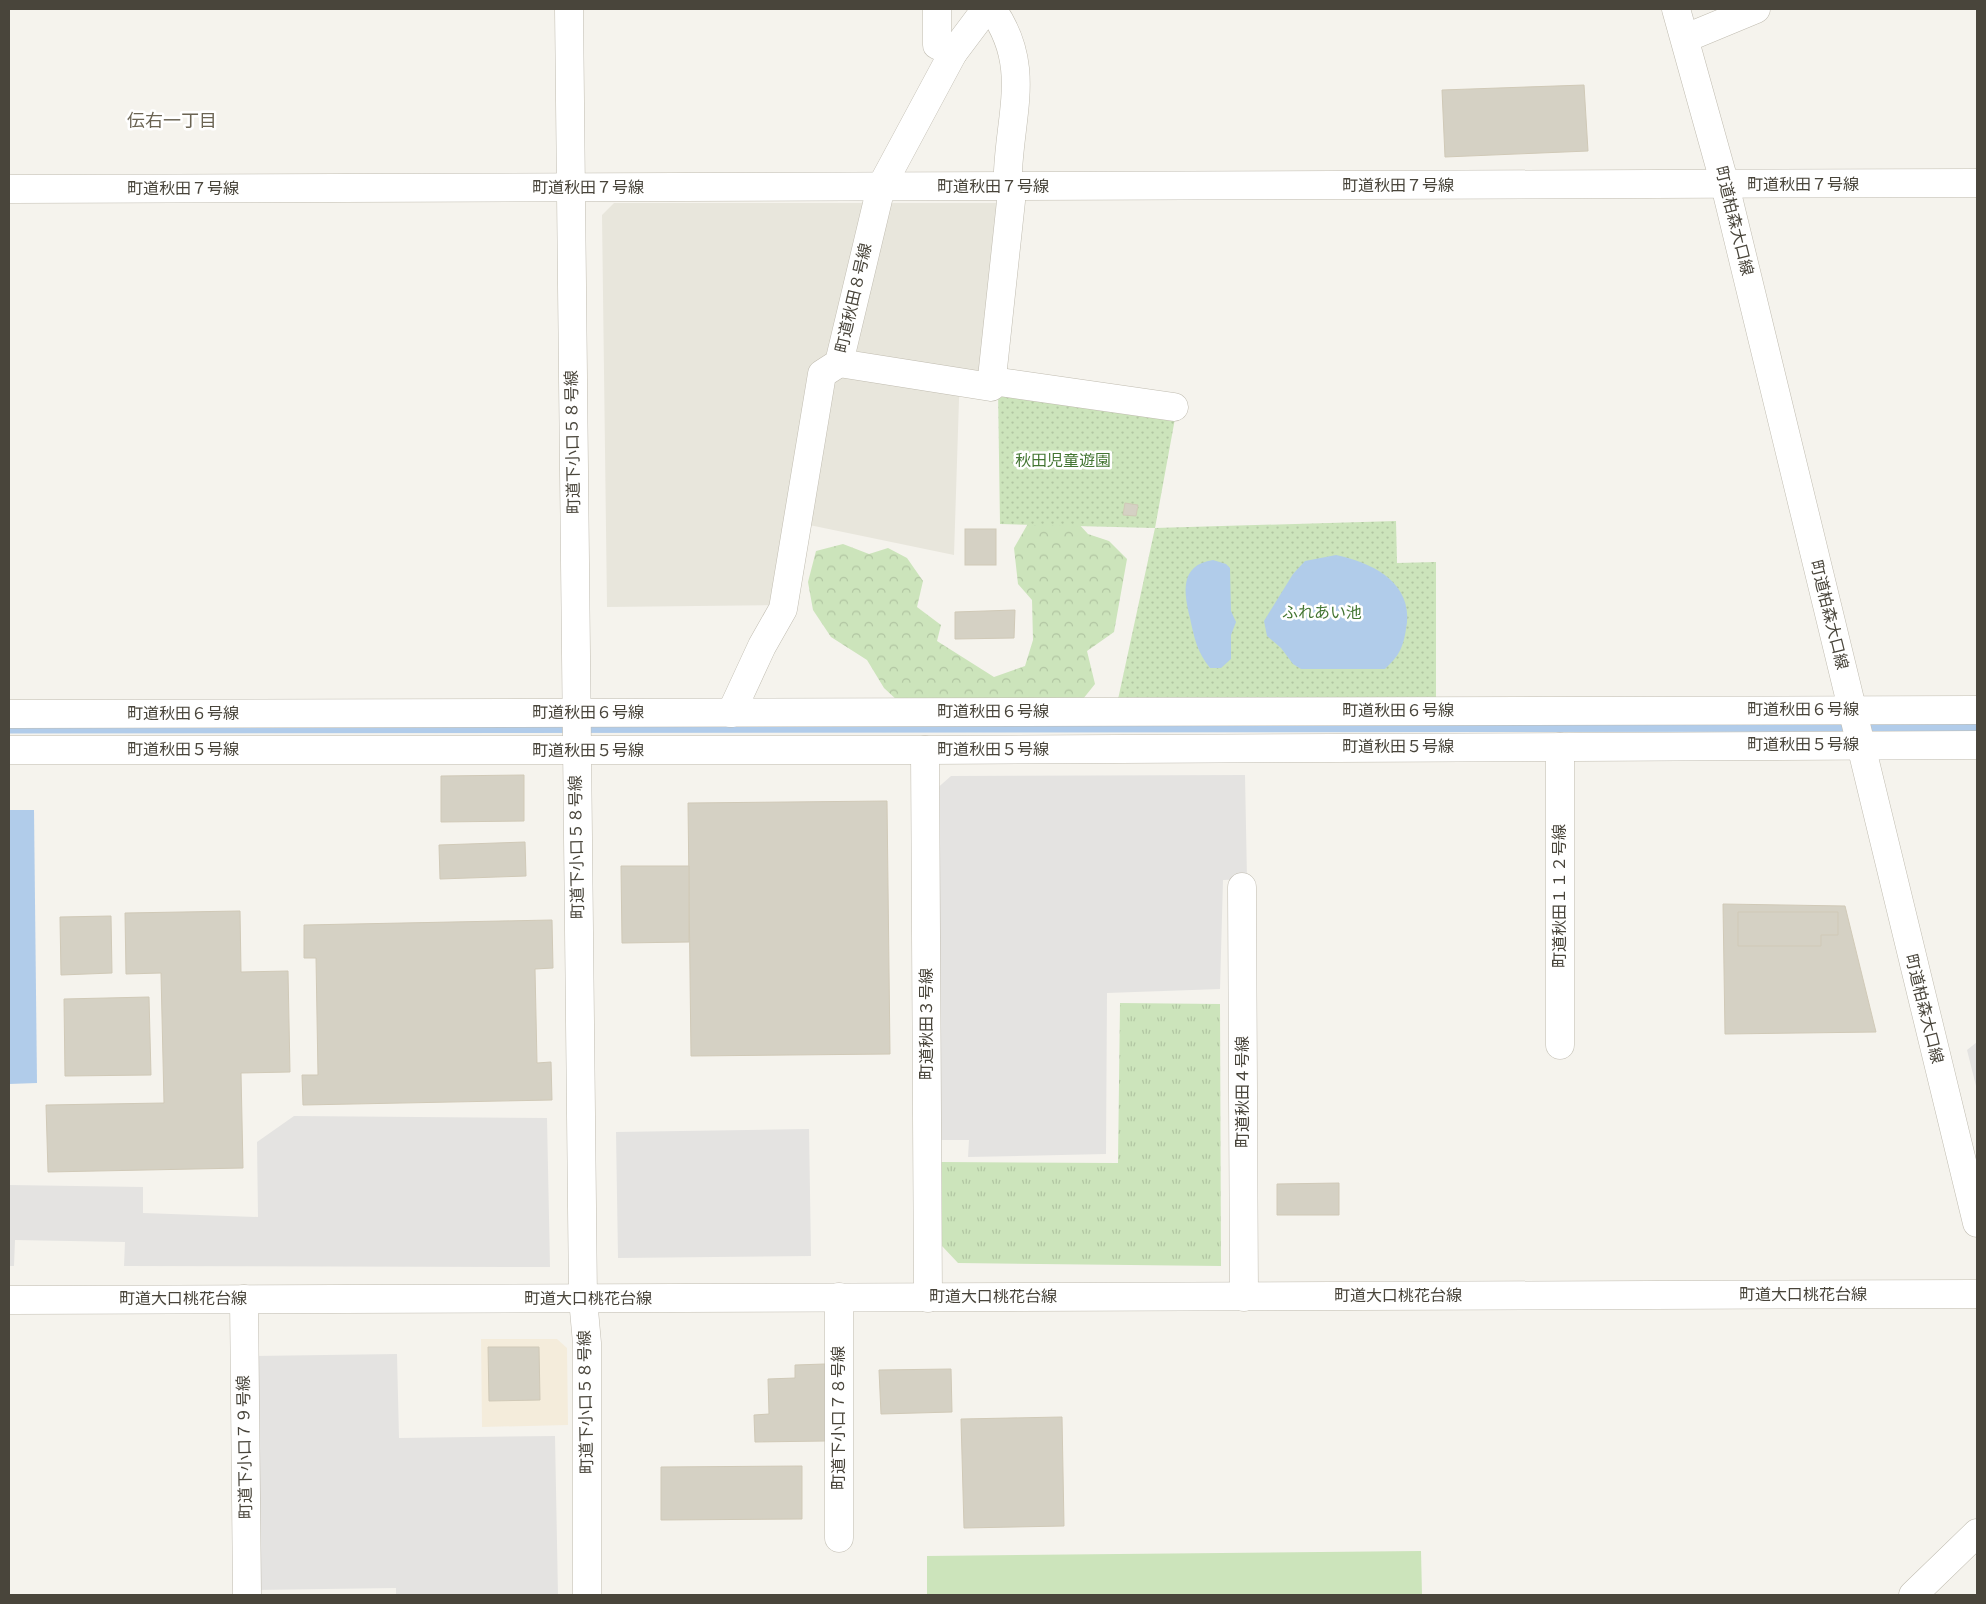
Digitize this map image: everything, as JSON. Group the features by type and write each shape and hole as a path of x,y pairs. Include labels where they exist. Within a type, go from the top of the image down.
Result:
{"street":[{"name":"町道下小口５８号線","path":"569,9 583,1299 587,1343 587,1595"},
{"path":"937,9 937,45 952,53"},
{"name":"町道秋田８号線","path":"731,713 762,646 783,609 822,374 839,363 881,187 952,53 986,9"},
{"path":"992,9 1010,40 1016,67 1016,93 1008,173 1011,201 992,384"},
{"name":"町道柏森大口線","path":"1676,9 1686,38 1725,185 1860,745 1970,1164 1977,1223"},
{"path":"1686,38 1756,9"},
{"name":"町道秋田７号線","path":"9,189 1977,183"},
{"path":"839,363 1174,407"},
{"name":"町道秋田６号線","path":"9,714 1977,710"},
{"name":"町道秋田５号線","path":"9,750 925,750 1977,744"},
{"name":"町道秋田１１２号線","path":"1560,746 1560,1045"},
{"name":"町道秋田３号線","path":"925,750 928,1298"},
{"name":"町道秋田４号線","path":"1242,887 1244,1297"},
{"name":"町道大口桃花台線","path":"9,1300 1977,1294"},
{"name":"町道下小口７８号線","path":"839,1297 839,1538"},
{"name":"町道下小口７９号線","path":"244,1299 247,1595"},
{"path":"1913,1595 1977,1533"}],"shaded area":[{"path":"614,203 999,203 982,373 960,369 954,555 790,521 777,605 607,607 602,215"},
{"path":"1245,775 1247,879 1223,880 1220,989 1107,993 1106,1154 968,1157 969,1140 941,1140 934,791 951,776"},
{"path":"1977,1042 1977,1090 1967,1050"},
{"path":"294,1116 547,1118 550,1267 124,1266 125,1242 15,1240 14,1266 9,1266 9,1185 143,1187 143,1213 258,1217 257,1142"},
{"path":"809,1129 811,1256 618,1258 616,1132"},
{"path":"481,1339 557,1339 567,1348 568,1425 482,1427"},
{"path":"397,1354 399,1438 555,1436 558,1595 396,1595 396,1588 254,1590 251,1356"}],"green space":[{"name":"秋田児童遊園","path":"998,388 1176,413 1155,528 1000,524"},
{"path":"1066,510 1088,534 1109,541 1127,559 1114,632 1087,651 1095,684 1075,709 1048,724 1012,728 962,727 912,714 884,688 867,660 831,637 813,610 808,582 816,551 843,544 869,554 888,548 907,558 923,581 917,607 941,625 937,641 994,677 1025,666 1033,640 1032,600 1018,584 1014,548 1034,513"},
{"name":"ふれあい池","path":"1396,521 1397,563 1436,562 1436,703 1117,704 1155,528"},
{"path":"1120,1003 1220,1004 1221,1266 958,1263 942,1246 940,1162 1118,1163"},
{"path":"1421,1551 1422,1595 927,1595 927,1556"}],"water":[{"path":"1336,555 1377,570 1389,578 1398,588 1404,600 1407,613 1403,641 1397,656 1385,669 1301,669 1293,664 1281,648 1267,636 1264,621 1293,574 1305,561"},
{"path":"1213,560 1226,564 1230,568 1231,611 1236,622 1231,635 1231,659 1221,668 1210,668 1202,656 1195,638 1186,599 1186,582 1189,574 1202,563"},
{"path":"9,810 34,810 37,1083 9,1084"}],"building":[{"path":"1584,85 1588,151 1445,157 1442,90"},
{"path":"1125,503 1138,505 1136,516 1123,515"},
{"path":"965,529 996,529 996,565 965,565"},
{"path":"1015,610 1014,638 955,639 955,612"},
{"path":"524,775 524,821 441,822 441,776"},
{"path":"887,801 890,1054 691,1056 688,803"},
{"path":"525,842 526,876 440,879 439,845"},
{"path":"621,866 689,866 689,942 622,943"},
{"path":"1723,904 1845,906 1876,1032 1725,1034"},
{"path":"240,911 241,972 288,971 290,1072 241,1073 243,1168 48,1172 46,1105 164,1103 161,973 126,974 125,913"},
{"path":"1738,912 1838,912 1838,935 1821,935 1821,946 1738,946"},
{"path":"111,916 112,973 61,975 60,917"},
{"path":"552,920 553,968 535,969 537,1063 551,1062 552,1100 303,1105 302,1075 318,1075 316,958 304,958 304,925"},
{"path":"149,997 151,1075 65,1076 64,999"},
{"path":"1339,1183 1339,1215 1277,1215 1277,1184"},
{"path":"488,1347 539,1347 540,1400 489,1401"},
{"path":"825,1364 826,1441 755,1442 754,1415 769,1414 768,1379 795,1378 795,1365"},
{"path":"951,1369 952,1412 881,1414 879,1370"},
{"path":"1062,1417 1064,1526 964,1528 961,1419"},
{"path":"802,1466 802,1519 661,1520 661,1467"}],"waterway":[{"path":"9,728 1977,726"}],"district":[{"name":"伝右一丁目","path":"172,121"}]}
